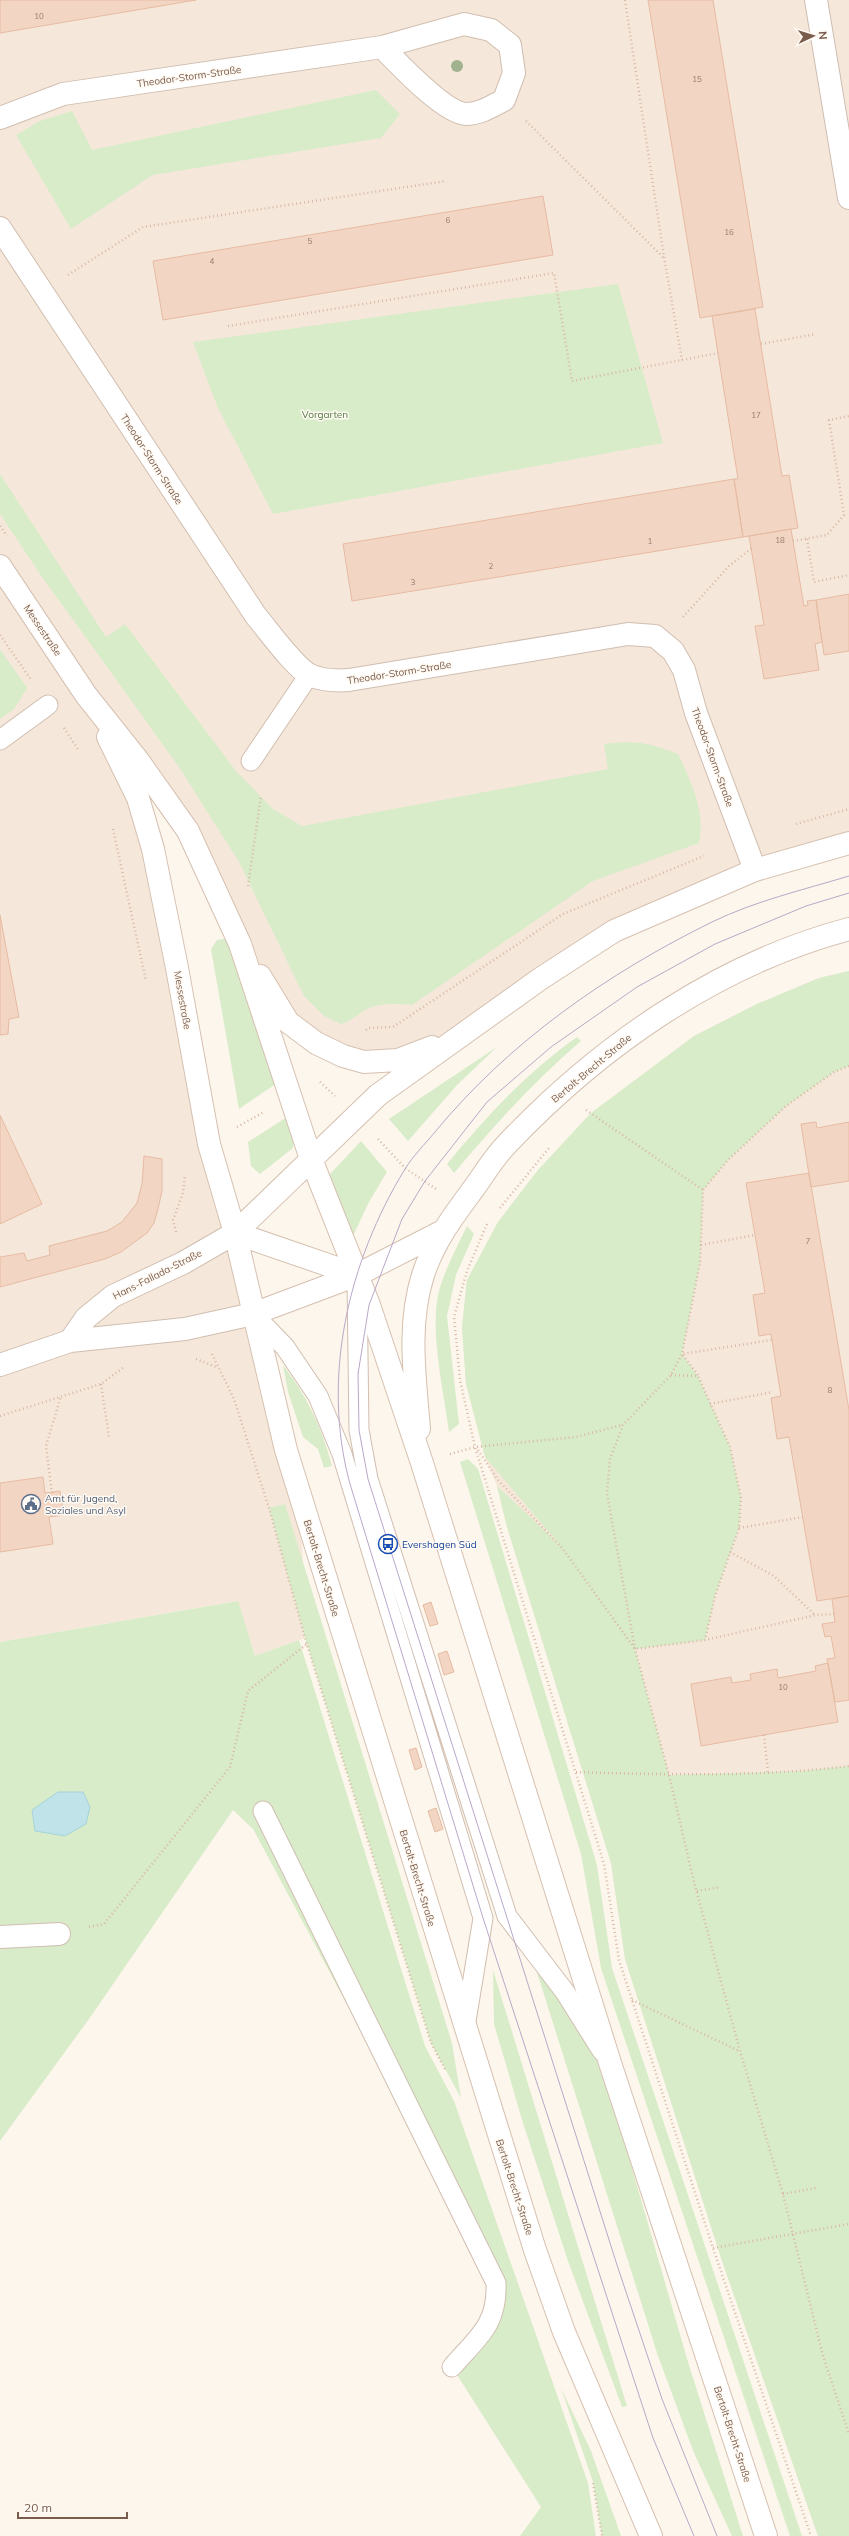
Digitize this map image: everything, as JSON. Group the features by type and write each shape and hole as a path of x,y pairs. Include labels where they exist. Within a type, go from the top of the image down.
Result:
{"main road":[{"path":"816,0 849,198"},
{"name":"Theodor-Storm-Straße","path":"0,118 63,94 382,47 464,24 491,30 510,45 514,74 504,100"},
{"path":"382,47 436,99 465,114 484,110 504,100"},
{"name":"Theodor-Storm-Straße","path":"0,228 256,616 287,654 309,675 328,681 349,680 628,634 655,636 673,651 684,670 696,713 754,870"},
{"name":"Messestraße","path":"0,566 86,695 137,759 188,831 240,944 312,1159"},
{"name":"Messestraße","path":"86,695 138,798 153,849 178,968 209,1144 235,1234 253,1314"},
{"path":"357,1275 235,1234 378,1095 540,979 614,931 754,870 849,843"},
{"name":"Bertolt-Brecht-Straße","path":"422,1462 414,1358 414,1315 423,1274 441,1232 506,1145 559,1094 625,1038 714,983 761,958 810,939 849,928"},
{"path":"240,944 288,1022 316,1043 343,1056 364,1062 398,1060 459,1037"},
{"name":"Bertolt-Brecht-Straße","path":"312,1159 357,1275 422,1462 611,2066 766,2536"},
{"name":"Bertolt-Brecht-Straße","path":"441,1232 357,1275 253,1314 286,1450 535,2250 564,2332 651,2536"},
{"name":"Hans-Fallada-Straße","path":"70,1341 86,1318 113,1296 183,1263 235,1234"},
{"path":"0,1365 70,1341 185,1329 253,1314"},
{"path":"0,1937 59,1934"}],"lane":[{"path":"251,761 309,675"},
{"path":"0,740 48,705"},
{"path":"357,1275 358,1430 368,1479 467,1794 507,1916 565,1992 611,2066"},
{"path":"253,1314 285,1347 318,1396 342,1454 483,1918 465,2029"},
{"path":"263,1811 496,2283 497,2303 491,2322 452,2367"}],"path":[{"path":"625,0 664,257 682,360"},
{"path":"504,100 664,257"},
{"path":"68,275 143,226 446,181"},
{"path":"228,326 554,273 572,381 718,353"},
{"path":"761,344 816,334"},
{"path":"793,541 827,535 844,515 829,420 849,416"},
{"path":"807,538 814,582 849,575"},
{"path":"683,617 729,566 752,548"},
{"path":"0,635 83,756"},
{"path":"247,894 260,796"},
{"path":"112,823 147,984"},
{"path":"849,1066 834,1072 786,1106 728,1160 703,1190 700,1262 682,1354 671,1374 623,1425 610,1459 607,1494 635,1649 669,1775 697,1891 740,2051 782,2194 822,2356 849,2434"},
{"path":"173,1220 184,1193 186,1161 209,1144 290,1096 320,1082 356,1115 405,1168 460,1206 488,1223 467,1271 454,1317 460,1380 476,1447 604,1864 619,1960 712,2248 811,2536"},
{"path":"580,1114 591,1104"},
{"path":"585,1108 703,1190"},
{"path":"498,1210 553,1143"},
{"path":"701,1245 755,1235"},
{"path":"682,1354 772,1340"},
{"path":"682,1354 698,1376 730,1447 741,1498 739,1528 714,1596 705,1640"},
{"path":"188,1356 216,1367"},
{"path":"0,1416 101,1384 131,1362"},
{"path":"671,1374 698,1376"},
{"path":"101,1384 109,1437"},
{"path":"710,1404 773,1392"},
{"path":"52,1493 46,1446 60,1396"},
{"path":"476,1447 576,1437 623,1425"},
{"path":"476,1447 498,1480 563,1549 635,1649"},
{"path":"739,1528 803,1517"},
{"path":"730,1552 774,1576 816,1615"},
{"path":"635,1649 705,1640 816,1615 835,1614"},
{"path":"59,1934 104,1924 230,1767 248,1691 308,1643"},
{"path":"764,1735 768,1772"},
{"path":"576,1772 669,1775 803,1771 849,1766"},
{"path":"697,1891 720,1887"},
{"path":"632,2000 740,2051"},
{"path":"782,2194 816,2188"},
{"path":"712,2248 849,2224"}],"shaded area":[{"path":"0,0 849,0 849,843 614,931 459,1037 364,1062 288,1022 137,759 129,778 301,1499 305,1638 255,1656 237,1601 0,1642"},
{"path":"849,971 849,2536 818,2536 721,2258 625,1959 611,1863 507,1527 497,1486 485,1457 466,1384 462,1327 467,1280 498,1222 538,1170 591,1113 694,1036 757,1004 819,978"}],"green space":[{"path":"376,90 400,114 381,138 153,175 71,229 16,135 40,121 72,111 92,150"},
{"name":"Vorgarten","path":"618,284 663,443 273,514 218,408 193,342"},
{"path":"0,474 106,637 125,624 236,771 273,809 302,826 608,769 604,744 633,742 658,747 678,754 688,775 699,809 701,831 699,843 593,881 412,1005 388,1004 370,1007 351,1020 341,1024 324,1016 304,996 239,862 179,767 40,574 0,514"},
{"path":"0,649 27,688 14,709 0,719"},
{"path":"224,939 233,945 277,1083 239,1109 211,949 217,940"},
{"path":"849,971 849,1066 834,1072 786,1106 728,1160 703,1190 700,1263 682,1354 698,1376 730,1447 741,1498 739,1528 715,1596 705,1640 635,1649 669,1775 803,1771 849,1766 849,2536 818,2536 721,2258 625,1959 611,1863 507,1527 497,1486 560,1545 485,1457 466,1384 462,1327 467,1280 498,1222 538,1170 591,1113 694,1036 757,1004 819,978"},
{"path":"577,1037 581,1041 515,1104 454,1173 447,1164 477,1129 508,1096 541,1065"},
{"path":"497,1047 457,1085 408,1141 389,1119"},
{"path":"287,1117 294,1139 293,1148 260,1174 251,1166 248,1142"},
{"path":"361,1141 387,1172 369,1202 351,1240 330,1174"},
{"path":"467,1226 474,1234 456,1275 447,1316 459,1424 449,1432 436,1342 436,1307 444,1275"},
{"path":"283,1365 292,1377 313,1413 324,1439 332,1466 324,1468 318,1449 303,1437 288,1392"},
{"path":"468,1459 478,1469 597,1865 612,1968 802,2536 790,2536 601,1968 581,1854 460,1462"},
{"path":"285,1504 452,2043 461,2098 431,2043 305,1638 269,1508"},
{"path":"238,1601 255,1656 299,1640 425,2046 454,2101 588,2483 596,2536 520,2536 541,2507 452,2367 491,2322 496,2283 253,1829 233,1810 89,2019 0,2141 0,1642"},
{"path":"535,1966 557,1988 592,2046 627,2151 688,2362 743,2536 732,2536 694,2453 658,2356"},
{"path":"493,1970 627,2406 622,2407 568,2261 523,2123 494,2024"},
{"path":"561,2388 591,2451 621,2536 602,2536 593,2482"}],"water":[{"path":"58,1792 83,1792 90,1807 86,1824 65,1836 35,1831 32,1810"}],"building":[{"path":"0,0 196,0 0,33"},
{"path":"648,0 713,0 763,307 700,318"},
{"path":"543,196 553,255 163,320 153,261"},
{"path":"755,309 782,476 789,475 798,528 743,537 734,479 738,479 712,316"},
{"path":"734,479 743,537 352,601 343,544"},
{"path":"791,529 804,606 808,605 807,601 816,600 822,642 815,644 819,670 764,679 755,626 764,625 749,536"},
{"path":"849,594 849,651 824,655 816,600"},
{"path":"0,915 19,1017 9,1019 8,1034 0,1035"},
{"path":"0,1115 42,1204 0,1224"},
{"path":"816,1122 817,1128 849,1122 849,1181 811,1187 801,1124"},
{"path":"144,1156 162,1159 162,1191 154,1223 147,1233 121,1252 105,1259 0,1287 0,1257 24,1253 27,1261 50,1255 49,1246 107,1231 122,1222 137,1203 142,1184"},
{"path":"809,1173 849,1410 849,1596 817,1601 789,1437 777,1439 771,1398 781,1396 771,1334 759,1336 753,1295 765,1293 746,1183"},
{"name":"Amt für Jugend, Soziales und Asyl","path":"43,1477 45,1493 60,1491 64,1515 49,1517 53,1544 0,1552 0,1483"},
{"path":"849,1596 849,1700 835,1702 827,1659 835,1658 831,1636 825,1637 822,1624 835,1622 832,1599"},
{"path":"431,1602 438,1624 430,1626 423,1605"},
{"path":"447,1651 454,1672 444,1675 438,1654"},
{"path":"828,1663 838,1722 701,1746 691,1684 731,1677 732,1683 751,1680 750,1674 777,1669 778,1678 816,1671 815,1666"},
{"path":"416,1748 422,1767 415,1770 409,1750"},
{"path":"436,1808 443,1829 435,1832 428,1811"}],"tram line":[{"path":"694,2536 653,2438 483,1918 350,1484 342,1444 338,1403 340,1362 345,1322 355,1282 368,1243 385,1205 405,1169 415,1155 464,1099 495,1068 562,1012 598,987 673,942 712,922 745,908 779,896 849,876"},
{"path":"717,2536 662,2399 617,2265 368,1479 359,1430 358,1374 369,1305 402,1219 425,1181 487,1102 551,1047 637,987 715,944 806,906 849,893"}],"place":[{"name":"Amt für Jugend, Soziales und Asyl","path":"31,1504"},
{"name":"Evershagen Süd","path":"388,1544"}]}
